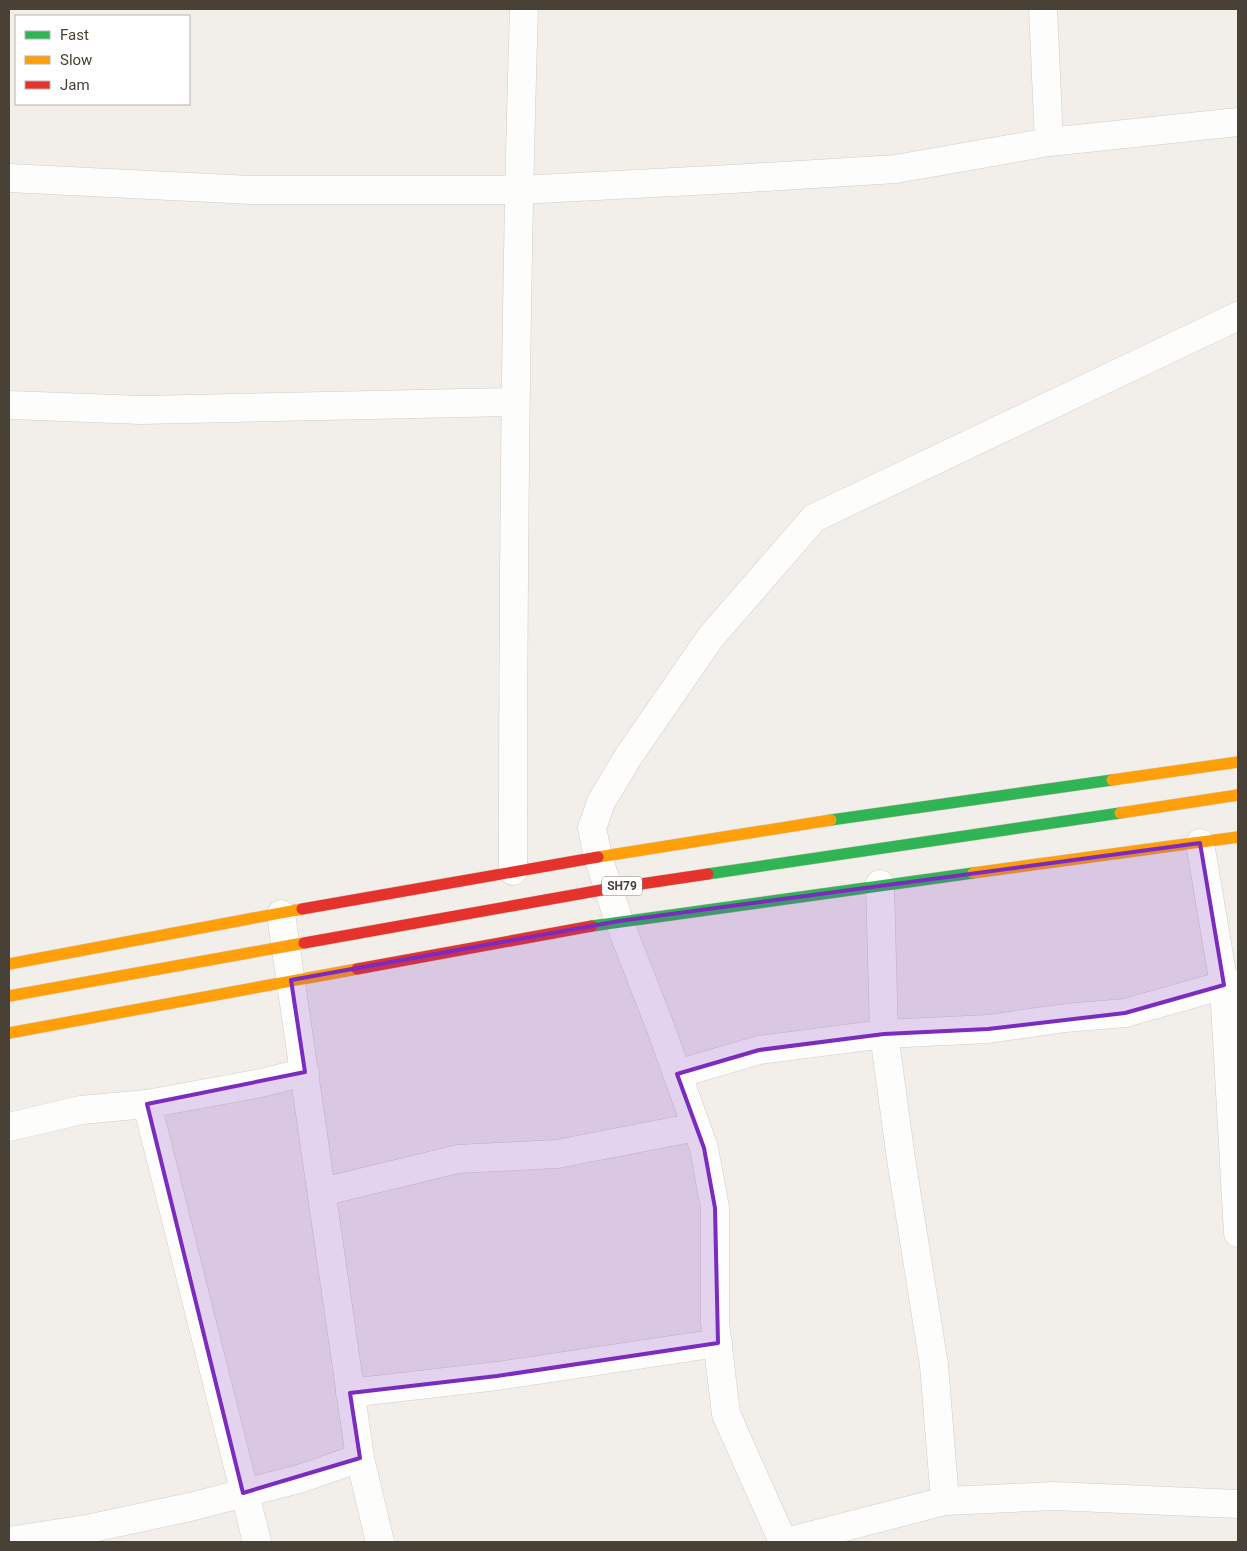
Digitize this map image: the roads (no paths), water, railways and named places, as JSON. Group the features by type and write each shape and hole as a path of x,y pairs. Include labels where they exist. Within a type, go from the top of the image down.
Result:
{"main road":[{"path":"9,964 598,857 808,824 1238,762"},
{"name":"SH79","path":"9,996 607,889 1238,795"},
{"path":"9,1033 619,921 880,884 1238,837"}],"street":[{"path":"513,871 513,544 518,190 524,9"},
{"path":"1043,9 1049,142"},
{"path":"9,178 252,190 518,190 732,180 896,169 1049,142 1238,122"},
{"path":"1238,316 814,518 710,638 628,757 601,802 592,828 598,857 619,921 704,1148 715,1208 715,1322 726,1414 785,1542 945,1501 1054,1496 1238,1504"},
{"path":"9,405 142,410 516,402"},
{"path":"1200,843 1231,985 1238,1233"},
{"path":"880,884 884,1034 901,1159 934,1365 945,1501"},
{"path":"281,914 360,1458 380,1542"},
{"path":"677,1074 759,1050 884,1034 988,1028 1125,1012 1231,985"},
{"path":"9,1127 81,1110 146,1104 261,1083 305,1072"},
{"path":"146,1104 243,1493 257,1542"},
{"path":"322,1192 458,1159 557,1154 696,1127"},
{"path":"350,1393 497,1376 718,1343"},
{"path":"9,1541 92,1528 243,1493 299,1479 360,1458"}]}
